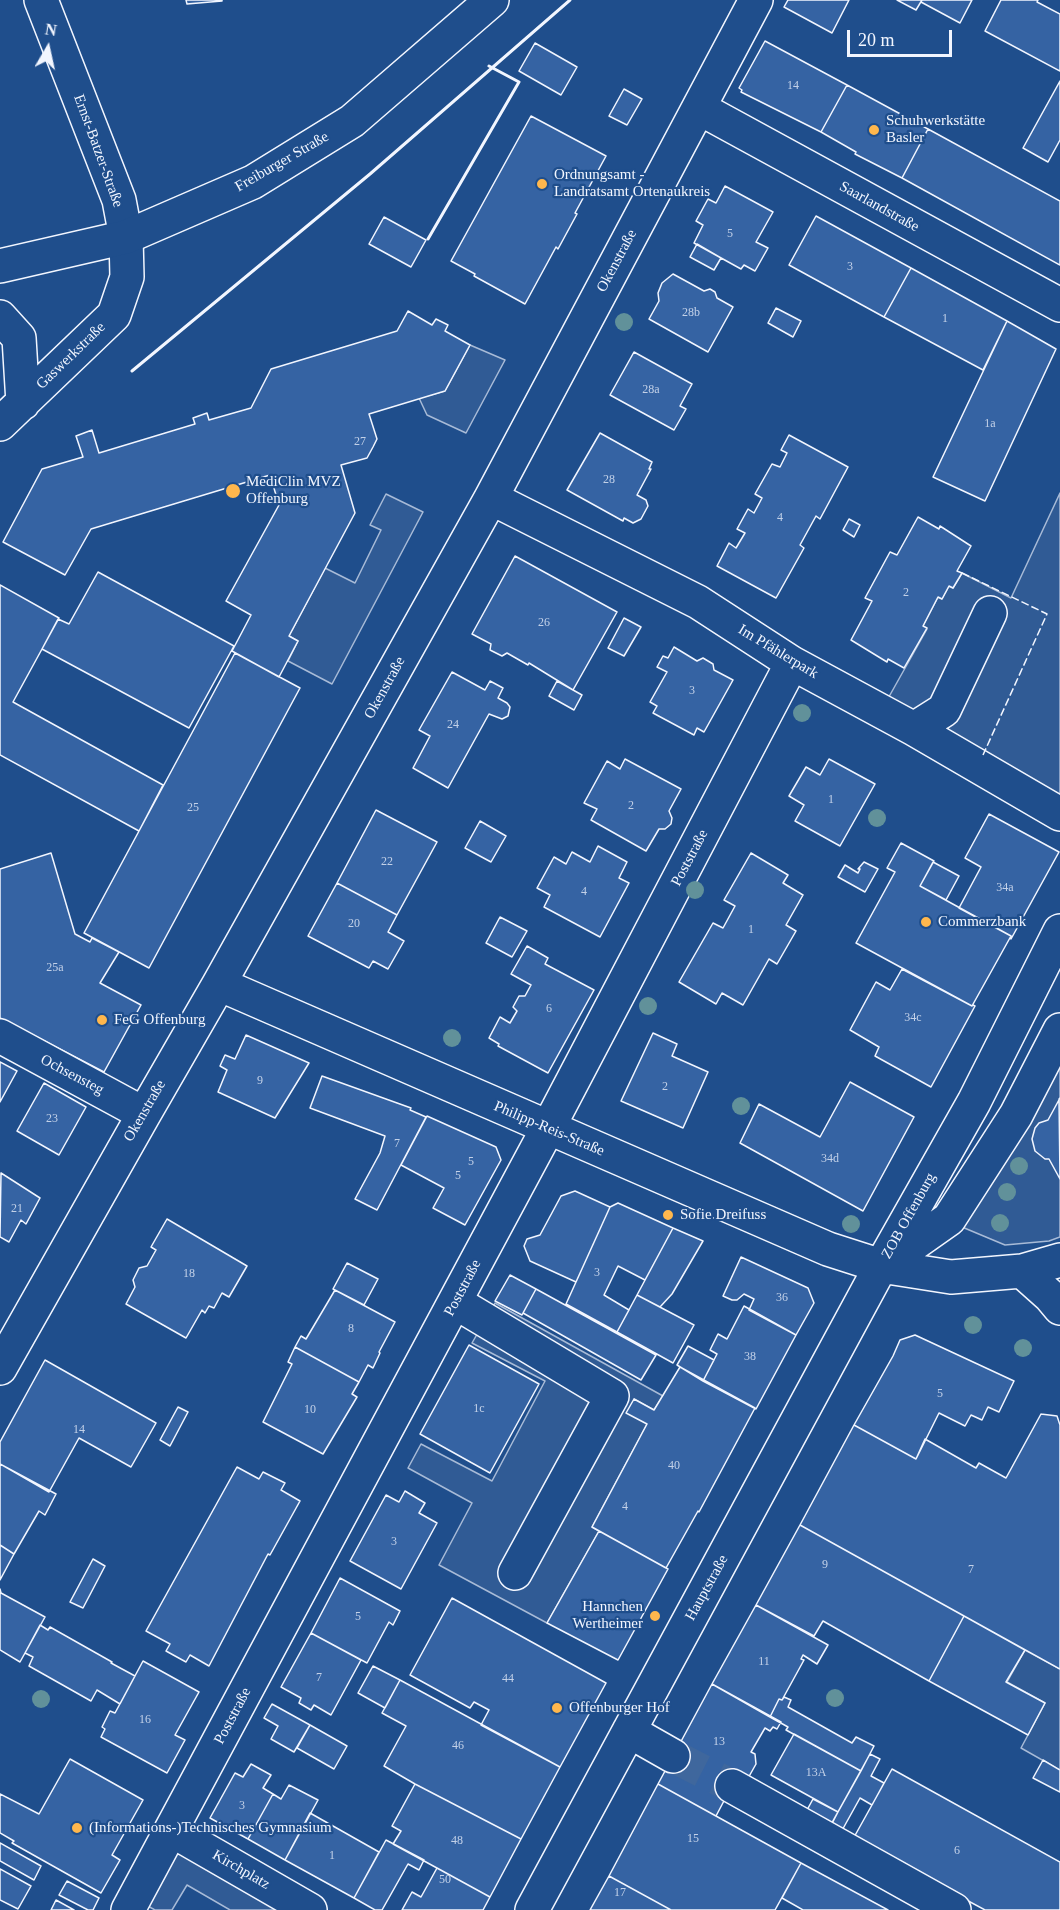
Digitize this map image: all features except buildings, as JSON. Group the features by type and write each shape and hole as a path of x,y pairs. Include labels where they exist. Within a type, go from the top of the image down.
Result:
{"street":[{"name":"Ernst-Batzer-Straße","path":"41,0 119,200 126,237"},
{"name":"Freiburger Straße","path":"0,266 126,237 253,182 352,121 492,0"},
{"name":"Okenstraße","path":"0,1368 219,984 491,498 756,0"},
{"name":"Saarlandstraße","path":"699,108 1060,305"},
{"name":"Gaswerkstraße","path":"11,413 114,315 127,277 126,237"},
{"name":"Gaswerkstraße","path":"0,317 19,338 11,413"},
{"name":"Im Pfählerpark","path":"491,498 698,602 792,663 914,729 1060,814"},
{"path":"914,729 944,710 990,613"},
{"name":"Poststraße","path":"128,1910 549,1128 792,663"},
{"name":"ZOB Offenburg","path":"881,1266 974,1102 1060,931"},
{"name":"Philipp-Reis-Straße","path":"219,984 828,1249 881,1266 951,1278 1022,1271"},
{"name":"ZOB Offenburg","path":"881,1266 949,1219 1016,1115 1060,1030"},
{"name":"Ochsensteg","path":"0,1036 144,1113"},
{"path":"1022,1271 1060,1260"},
{"name":"Hauptstraße","path":"532,1910 881,1266"},
{"path":"1022,1271 1060,1308"},
{"path":"455,1302 612,1396 515,1573"},
{"path":"629,1731 673,1756"},
{"path":"732,1786 954,1910"},
{"name":"Kirchplatz","path":"171,1830 310,1910"}],"shaded area":[{"path":"470,345 505,360 466,433 427,415 419,398 445,391"},
{"path":"1060,493 1060,809 886,702 927,629 923,626 938,597 942,599 949,586 953,588 962,573 1011,598"},
{"path":"386,494 423,512 332,684 288,661 298,641 289,636 325,568 355,583 381,530 370,525"},
{"path":"1060,1049 1060,1237 1049,1241 1005,1245 962,1227"},
{"path":"495,1303 663,1396 654,1410 634,1399 647,1424 592,1527 599,1531 547,1623 439,1565 472,1503 408,1468 421,1444 492,1481 545,1381 472,1343"},
{"path":"1025,1650 1060,1669 1060,1770 1021,1748 1045,1703 1007,1682"},
{"path":"176,1850 280,1910 230,1910 187,1885 172,1910 155,1910 144,1904"}],"tunnel":[{"path":"673,1756 732,1786"}],"fence":[{"path":"962,573 1047,614 983,755"}],"wall":[{"path":"132,371 370,174 570,0"},
{"path":"428,239 519,82 489,66"}],"place":[{"name":"Schuhwerkstätte Basler","path":"874,130"},
{"name":"Ordnungsamt - Landratsamt Ortenaukreis","path":"542,184"},
{"name":"MediClin MVZ Offenburg","path":"233,491"},
{"name":"Commerzbank","path":"926,922"},
{"name":"FeG Offenburg","path":"102,1020"},
{"name":"Sofie Dreifuss","path":"668,1215"},
{"name":"Hannchen Wertheimer","path":"655,1616"},
{"name":"Offenburger Hof","path":"557,1708"},
{"name":"(Informations-)Technisches Gymnasium","path":"77,1828"}]}
